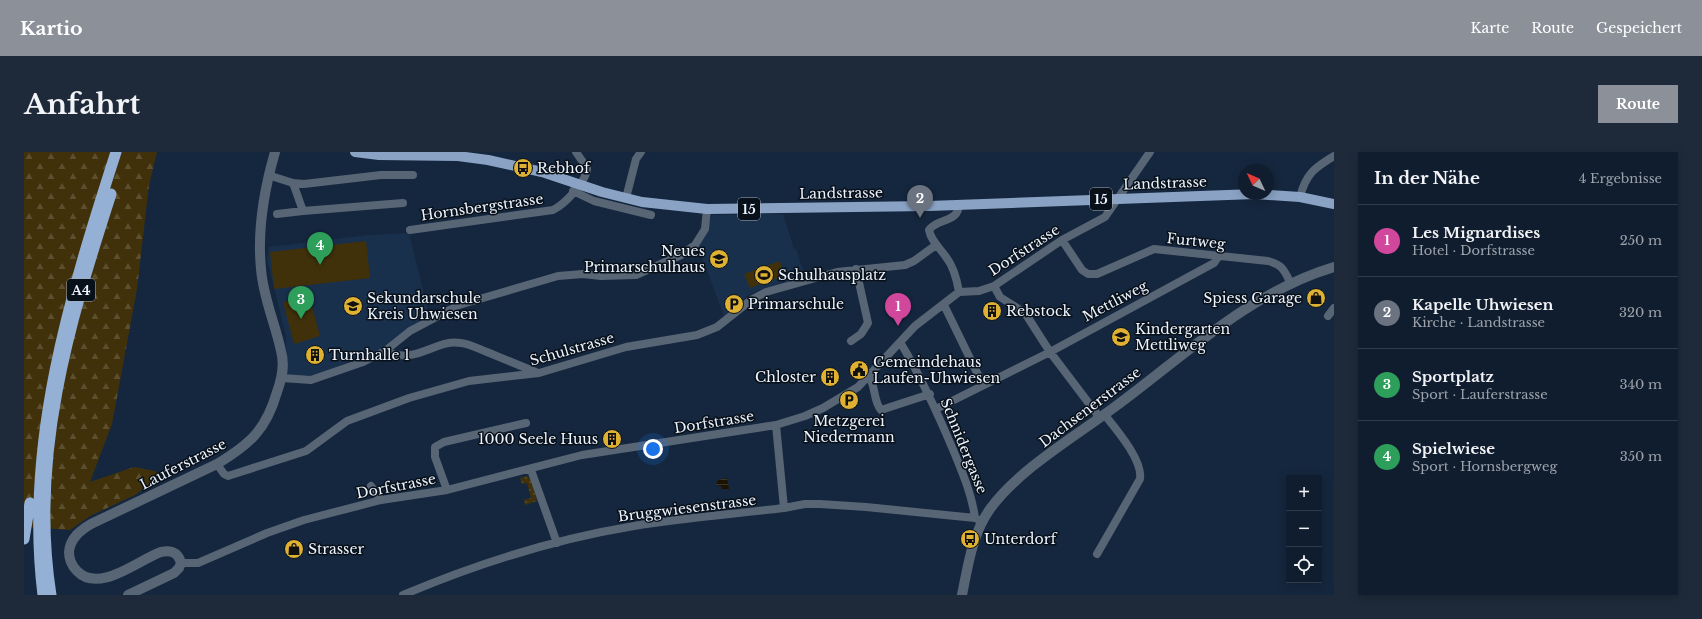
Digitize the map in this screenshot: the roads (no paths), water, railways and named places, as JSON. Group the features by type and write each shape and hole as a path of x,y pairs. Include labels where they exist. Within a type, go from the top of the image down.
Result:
{"highway":[{"name":"A4","path":"43,595 36,521 38,457 46,399 60,335 116,152"},
{"name":"A4","path":"52,595 46,553 44,514 46,470 52,411 76,306 124,152"},
{"path":"24,539 38,457"}],"main road":[{"name":"Landstrasse","path":"355,152 379,155 426,154 458,156 498,161 542,172 576,188 675,207 707,209 960,204 1255,194 1300,197 1334,204"}],"street":[{"name":"Lauferstrasse","path":"180,563 176,554 166,551 111,576 92,579 82,575 75,569 70,560 70,548 77,534 87,526 218,464 244,447 259,432 270,414 282,378 282,352 265,298 260,257 262,209 268,175 275,152"},
{"name":"Hornsbergstrasse","path":"410,230 544,213 562,206 576,188 586,179 587,168 576,152"},
{"path":"626,198 634,166 642,152"},
{"name":"Dorfstrasse","path":"180,563 198,563 267,532 304,520 381,500 447,490 582,456 776,426 806,416 834,403 858,387 919,322 944,305 959,292 979,291 994,286 1062,240 1105,218 1150,152"},
{"path":"1300,197 1305,179 1310,172 1334,156"},
{"path":"268,175 293,183 319,183 381,175 413,175"},
{"path":"293,183 304,211"},
{"path":"576,188 601,203 651,215"},
{"path":"277,214 403,203"},
{"path":"959,292 957,278 947,258 936,245 929,230 932,226 954,216 959,211 960,204"},
{"path":"282,378 303,381 314,380 363,362 385,350 410,331 459,305 558,276 583,274 601,276 636,275 681,255 695,245 705,229 707,209"},
{"name":"Furtweg","path":"1062,240 1082,270 1088,274 1097,274 1154,249 1276,263 1283,268 1291,284"},
{"name":"Schulstrasse","path":"218,464 224,474 228,476 306,451 347,421 409,398 470,381 539,373 626,347 697,335 717,327 751,300 766,292 837,272 905,265 914,261 936,245"},
{"name":"Mettliweg","path":"936,409 1050,352 1214,263 1218,257"},
{"name":"Dachsenerstrasse","path":"962,595 978,520 1007,490 1036,465 1209,334 1245,309 1291,284 1333,268"},
{"path":"851,341 861,334 868,323 856,269"},
{"path":"994,286 1000,297 1025,313 1050,352 1102,416 1125,440 1140,466 1140,479 1096,554"},
{"path":"944,305 983,385"},
{"path":"1328,316 1334,308"},
{"path":"385,350 394,355 405,356 420,353 446,344 461,342 539,373"},
{"name":"Schnidergasse","path":"900,342 930,394 973,500 978,520"},
{"path":"869,377 872,381 877,406 881,410 930,394"},
{"path":"447,490 434,457 435,447 444,442 526,423"},
{"path":"776,426 784,508"},
{"path":"531,470 557,542"},
{"path":"371,486 381,500"},
{"name":"Bruggwiesenstrasse","path":"403,595 492,562 557,542 634,526 784,508 805,504 866,507 978,520"},
{"path":"128,595 174,573 179,568 180,563"}],"place":[{"name":"Rebhof","path":"523,168"},
{"name":"Kapelle Uhwiesen","path":"920,218"},
{"name":"Neues Primarschulhaus","path":"719,259"},
{"name":"Spielwiese","path":"320,265"},
{"name":"Schulhausplatz","path":"764,275"},
{"name":"Spiess Garage","path":"1316,298"},
{"name":"Primarschule","path":"734,304"},
{"name":"Sekundarschule Kreis Uhwiesen","path":"353,306"},
{"name":"Rebstock","path":"992,311"},
{"name":"Sportplatz","path":"301,319"},
{"name":"Les Mignardises","path":"898,326"},
{"name":"Kindergarten Mettliweg","path":"1121,337"},
{"name":"Turnhalle 1","path":"315,355"},
{"name":"Gemeindehaus Laufen-Uhwiesen","path":"859,370"},
{"name":"Chloster","path":"830,377"},
{"name":"Metzgerei Niedermann","path":"849,400"},
{"name":"1000 Seele Huus","path":"612,439"},
{"name":"Unterdorf","path":"970,539"},
{"name":"Strasser","path":"294,549"}]}
